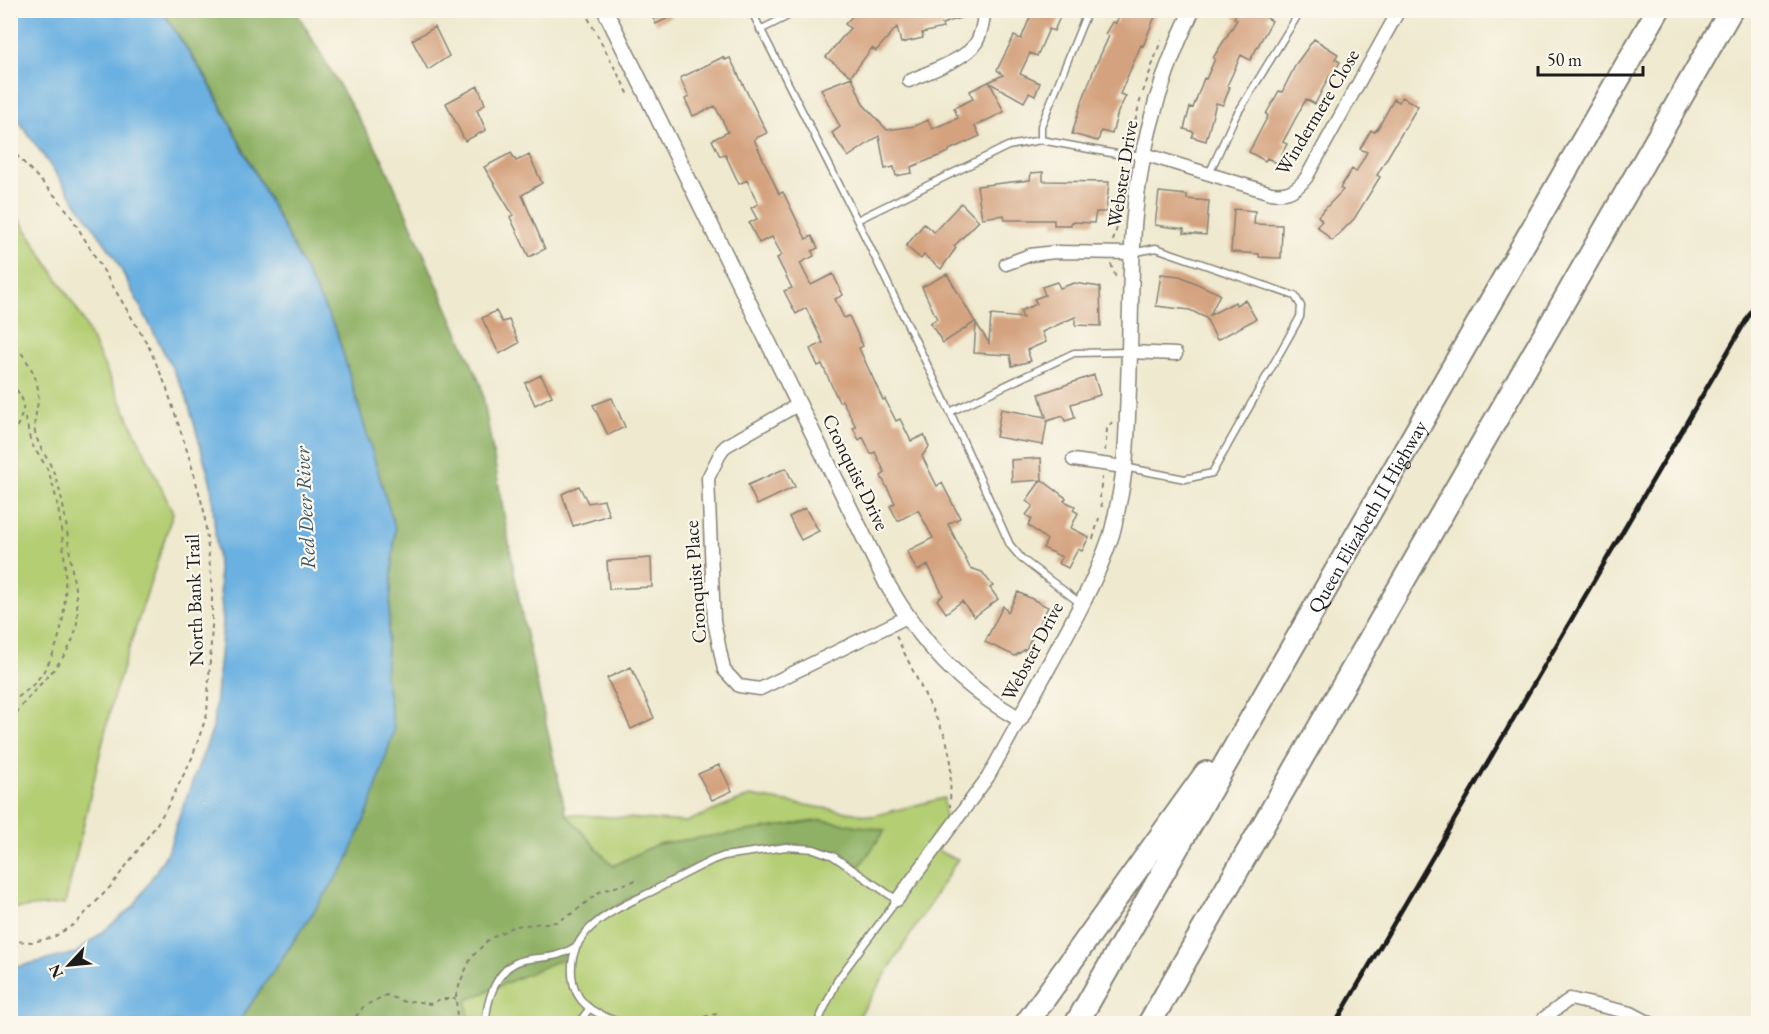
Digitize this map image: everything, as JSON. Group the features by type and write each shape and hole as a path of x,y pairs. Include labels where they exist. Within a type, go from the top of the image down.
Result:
{"highway":[{"name":"Queen Elizabeth II Highway","path":"1076,1023 1658,10"},
{"path":"1149,1023 1731,10"},
{"path":"1026,1023 1280,670"}],"street":[{"name":"Cronquist Drive","path":"605,10 887,584 925,641 960,678 995,705 1020,719"},
{"path":"909,81 951,61 974,46 980,36 985,10"},
{"name":"Webster Drive","path":"1020,719 1098,570 1112,534 1124,466 1132,253 1138,182 1155,107 1167,70 1192,10"},
{"name":"Windermere Close","path":"1143,154 1271,193 1284,194 1294,190 1306,178 1399,10"},
{"path":"1006,264 1030,255 1055,252 1132,253"},
{"path":"1130,352 1176,354"},
{"name":"Cronquist Place","path":"799,404 726,446 708,474 714,621 724,670 740,686 760,689 907,617"},
{"path":"1073,460 1124,466"},
{"path":"897,900 988,777 1020,719"},
{"path":"1541,1023 1544,1018 1570,999 1631,1013 1652,1023"}],"lane":[{"path":"751,10 857,220 950,412 1010,545 1022,559 1081,604"},
{"path":"760,30 801,10"},
{"path":"1041,140 1041,126 1088,10"},
{"path":"1209,174 1234,119 1301,10"},
{"path":"857,220 1008,146 1041,140 1126,156 1143,154"},
{"path":"1124,466 1185,479 1212,473 1300,316 1301,306 1295,296 1156,248 1132,253"},
{"path":"950,412 1074,353 1130,352"},
{"path":"624,1023 590,1009 579,998 573,985 574,957 578,945 591,926 608,914 713,860 724,856 786,847 814,849 833,856 897,900 838,979 817,1023"},
{"path":"486,1023 492,991 510,967 526,959 558,955 578,945"},
{"path":"578,1023 590,1009"}],"path":[{"name":"North Bank Trail","path":"10,148 69,213 158,366 190,460 204,511 212,585 212,625 207,714 192,758 155,827 111,886 76,923 54,937 33,942 10,941"},
{"path":"10,339 25,359 36,383 38,401 34,427 54,471 59,488 67,528 78,619 68,650 56,668 20,707 10,725"},
{"path":"10,382 22,395 25,405 15,430 10,433"},
{"path":"10,702 36,682 53,655 64,612 66,591 57,504 48,471 32,445 25,417 22,414"},
{"path":"457,1023 456,999 461,980 468,963 479,948 514,926 556,922 573,913 599,892 640,879"},
{"path":"350,1023 364,1006 386,995 405,1002 430,1004 441,999 456,999"},
{"path":"669,1023 717,1014"}],"green space":[{"path":"162,11 296,11 383,160 481,385 522,616 566,814 613,866 657,844 822,820 885,830 860,866 827,852 745,849 714,857 624,901 584,930 560,960 467,1000 469,1023 238,1023 346,864 372,801 394,730 385,677 395,529 336,330 208,80"},
{"path":"11,206 80,314 173,513 113,698 65,904 11,909"},
{"path":"750,796 872,816 944,798 945,821 929,844 944,854 958,859 855,1023 238,1024 346,864 372,801 686,822"}],"water":[{"name":"Red Deer River","path":"11,10 162,11 207,80 336,330 395,529 385,677 394,730 372,801 346,864 238,1023 11,1023 11,968 76,953 134,906 169,850 177,822 213,728 223,623 211,484 186,395 114,256 11,110"}],"building":[{"path":"649,10 684,10 656,24"},
{"path":"977,10 976,13 942,24 943,28 922,33 923,38 901,43 897,27 876,51 872,48 851,76 826,57 850,28 845,24 857,11"},
{"path":"1033,10 1063,10 1054,31 1049,29 1037,56 1030,53 1020,74 1040,83 1035,96 1029,93 1024,102 990,83 1004,112 975,126 980,136 949,152 911,167 912,173 896,176 894,167 885,169 879,136 848,157 832,133 840,127 821,89 852,77 863,104 887,130 915,126 928,120 932,129 958,118 954,108 973,99 970,91 1003,75 997,70 1014,36 1021,39"},
{"path":"1121,10 1149,10 1156,14 1120,94 1126,96 1118,112 1112,134 1101,131 1098,141 1072,134 1094,69 1109,36 1105,34 1112,22 1116,23"},
{"path":"1238,10 1271,10 1267,18 1272,21 1250,60 1241,55 1227,86 1230,87 1223,105 1216,103 1206,141 1192,137 1194,132 1184,129 1190,107 1193,108 1204,78 1206,79 1215,59 1213,58 1237,20 1234,18"},
{"path":"435,27 449,56 428,70 412,40"},
{"path":"1314,39 1338,54 1335,59 1340,62 1332,76 1330,75 1315,104 1306,99 1283,142 1287,144 1277,163 1267,158 1265,161 1249,152 1279,91 1282,92 1296,64"},
{"path":"723,57 725,60 730,58 767,133 754,139 779,194 783,192 806,239 812,236 818,248 812,251 814,256 800,263 811,285 833,274 843,295 835,299 844,318 849,316 863,346 859,348 883,400 885,399 896,421 900,419 911,441 924,435 929,447 922,456 937,486 942,483 960,518 948,524 970,568 982,572 993,586 990,588 998,599 974,617 962,601 946,613 937,600 943,595 928,565 917,571 907,551 933,538 918,510 898,521 890,506 895,503 881,476 885,473 875,452 871,454 863,437 859,440 853,428 856,427 842,400 839,402 822,364 818,366 810,349 823,343 806,308 796,314 784,291 792,288 777,258 782,255 772,237 759,243 749,223 757,219 751,208 758,204 747,180 739,184 725,154 720,156 712,140 728,132 715,106 693,116 685,99 689,97 680,78"},
{"path":"478,86 485,104 477,110 486,130 465,141 446,103"},
{"path":"1402,97 1418,106 1377,175 1380,177 1354,219 1332,241 1317,226 1322,221 1318,216 1343,190 1340,188 1352,169 1356,172 1367,152 1360,149 1371,130 1374,132 1378,128 1394,99 1399,102"},
{"path":"511,153 516,161 529,155 542,183 522,195 545,249 529,257 510,217 513,215 484,167"},
{"path":"1043,172 1043,181 1109,182 1106,212 1096,212 1094,223 1071,222 1071,225 1054,225 1054,220 1005,220 1004,215 982,218 977,186 1030,180 1031,173"},
{"path":"1159,192 1187,195 1187,199 1209,201 1206,235 1184,233 1184,229 1155,225"},
{"path":"961,203 979,221 954,246 956,248 941,269 924,255 921,259 906,246 924,224 934,232"},
{"path":"1234,209 1255,211 1254,224 1282,225 1281,258 1231,252"},
{"path":"947,274 975,322 943,343 930,323 937,319 922,287"},
{"path":"1161,274 1180,276 1220,294 1210,315 1235,302 1236,305 1245,300 1256,319 1217,340 1206,318 1190,310 1156,306"},
{"path":"1057,282 1060,288 1074,283 1100,287 1101,326 1075,325 1075,317 1042,332 1046,342 1027,350 1031,361 1012,366 1010,355 974,353 976,323 989,343 991,315 1023,318 1020,311 1037,304 1034,299 1045,295 1042,287"},
{"path":"496,311 502,322 509,320 519,343 499,354 482,318"},
{"path":"541,375 552,396 535,405 525,383"},
{"path":"1094,375 1100,395 1071,404 1075,418 1065,421 1063,416 1047,421 1043,445 996,437 1001,409 1046,417 1039,394"},
{"path":"612,398 625,427 608,435 593,405"},
{"path":"1041,458 1042,480 1066,498 1064,501 1075,506 1073,510 1078,513 1071,528 1089,537 1082,551 1078,549 1068,568 1058,563 1062,557 1043,548 1047,540 1028,525 1032,519 1026,515 1033,506 1026,501 1041,480 1012,482 1011,460"},
{"path":"786,468 795,487 757,505 748,485"},
{"path":"579,486 588,503 604,500 609,515 573,526 562,494"},
{"path":"805,508 819,531 801,540 789,517"},
{"path":"651,558 652,587 609,589 607,561"},
{"path":"1018,592 1048,607 1026,649 1015,656 985,642 1003,606 1008,612"},
{"path":"631,667 654,718 631,729 607,678"},
{"path":"719,765 732,791 712,800 698,774"}],"railway":[{"path":"1335,1024 1758,300"}]}
